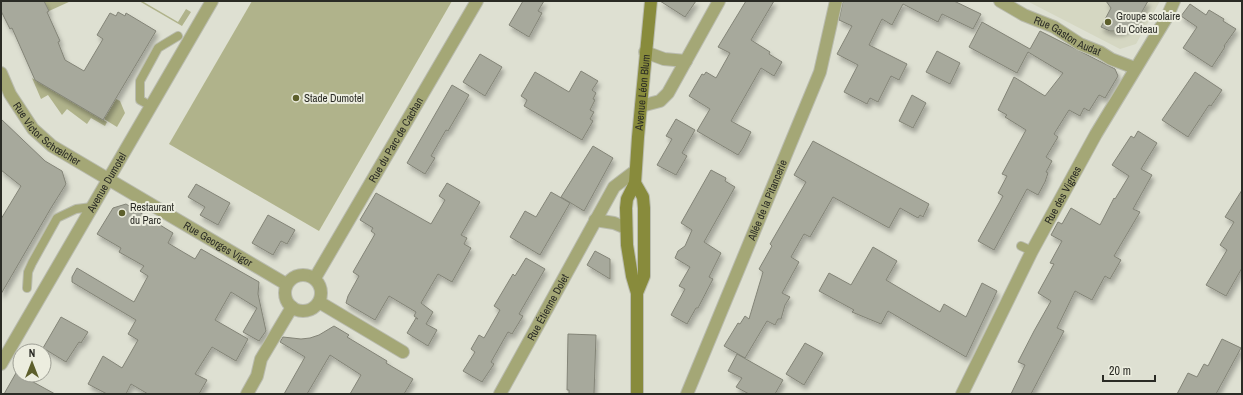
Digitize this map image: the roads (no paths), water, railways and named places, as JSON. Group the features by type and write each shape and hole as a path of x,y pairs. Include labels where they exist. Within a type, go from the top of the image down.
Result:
{"main road":[{"name":"Avenue Léon Blum","path":"637,394 637,293 632,276 626,228 626,208 627,199 635,183 651,1"},
{"name":"Avenue Léon Blum","path":"635,183 643,197 644,208 644,276 637,293"}],"street":[{"name":"Avenue Dumotel","path":"1,364 212,1"},
{"name":"Rue du Parc de Cachan","path":"315,278 477,1"},
{"path":"641,106 660,101 668,93 719,1"},
{"name":"Allée de la Pitancerie","path":"687,394 820,72 836,1"},
{"name":"Rue Gaston Audat","path":"1000,1 1024,15 1054,27 1080,44 1100,52 1111,59 1135,68"},
{"name":"Rue des Vignes","path":"962,394 1026,248 1167,17 1174,1"},
{"path":"646,52 664,59 686,62"},
{"name":"Rue Victor Schœlcher","path":"1,73 10,94 33,130 52,146 108,179"},
{"name":"Rue Étienne Dolet","path":"500,394 614,187 636,171"},
{"name":"Rue Georges Vigor","path":"108,179 286,284"},
{"path":"595,220 614,223 626,228"},
{"path":"299,274 310,275 315,278 321,287 321,297 319,302 312,309 306,311 292,307 286,299 286,284 299,274"},
{"path":"319,302 404,352"},
{"path":"247,394 257,376 261,359 292,307"}],"lane":[{"path":"151,106 140,100 140,81 158,48 178,36"},
{"path":"27,288 28,272 57,218 76,209 92,207"}],"place":[{"name":"Groupe scolaire du Coteau","path":"1108,22"},
{"name":"Stade Dumotel","path":"296,98"},
{"name":"Restaurant du Parc","path":"122,213"}]}
